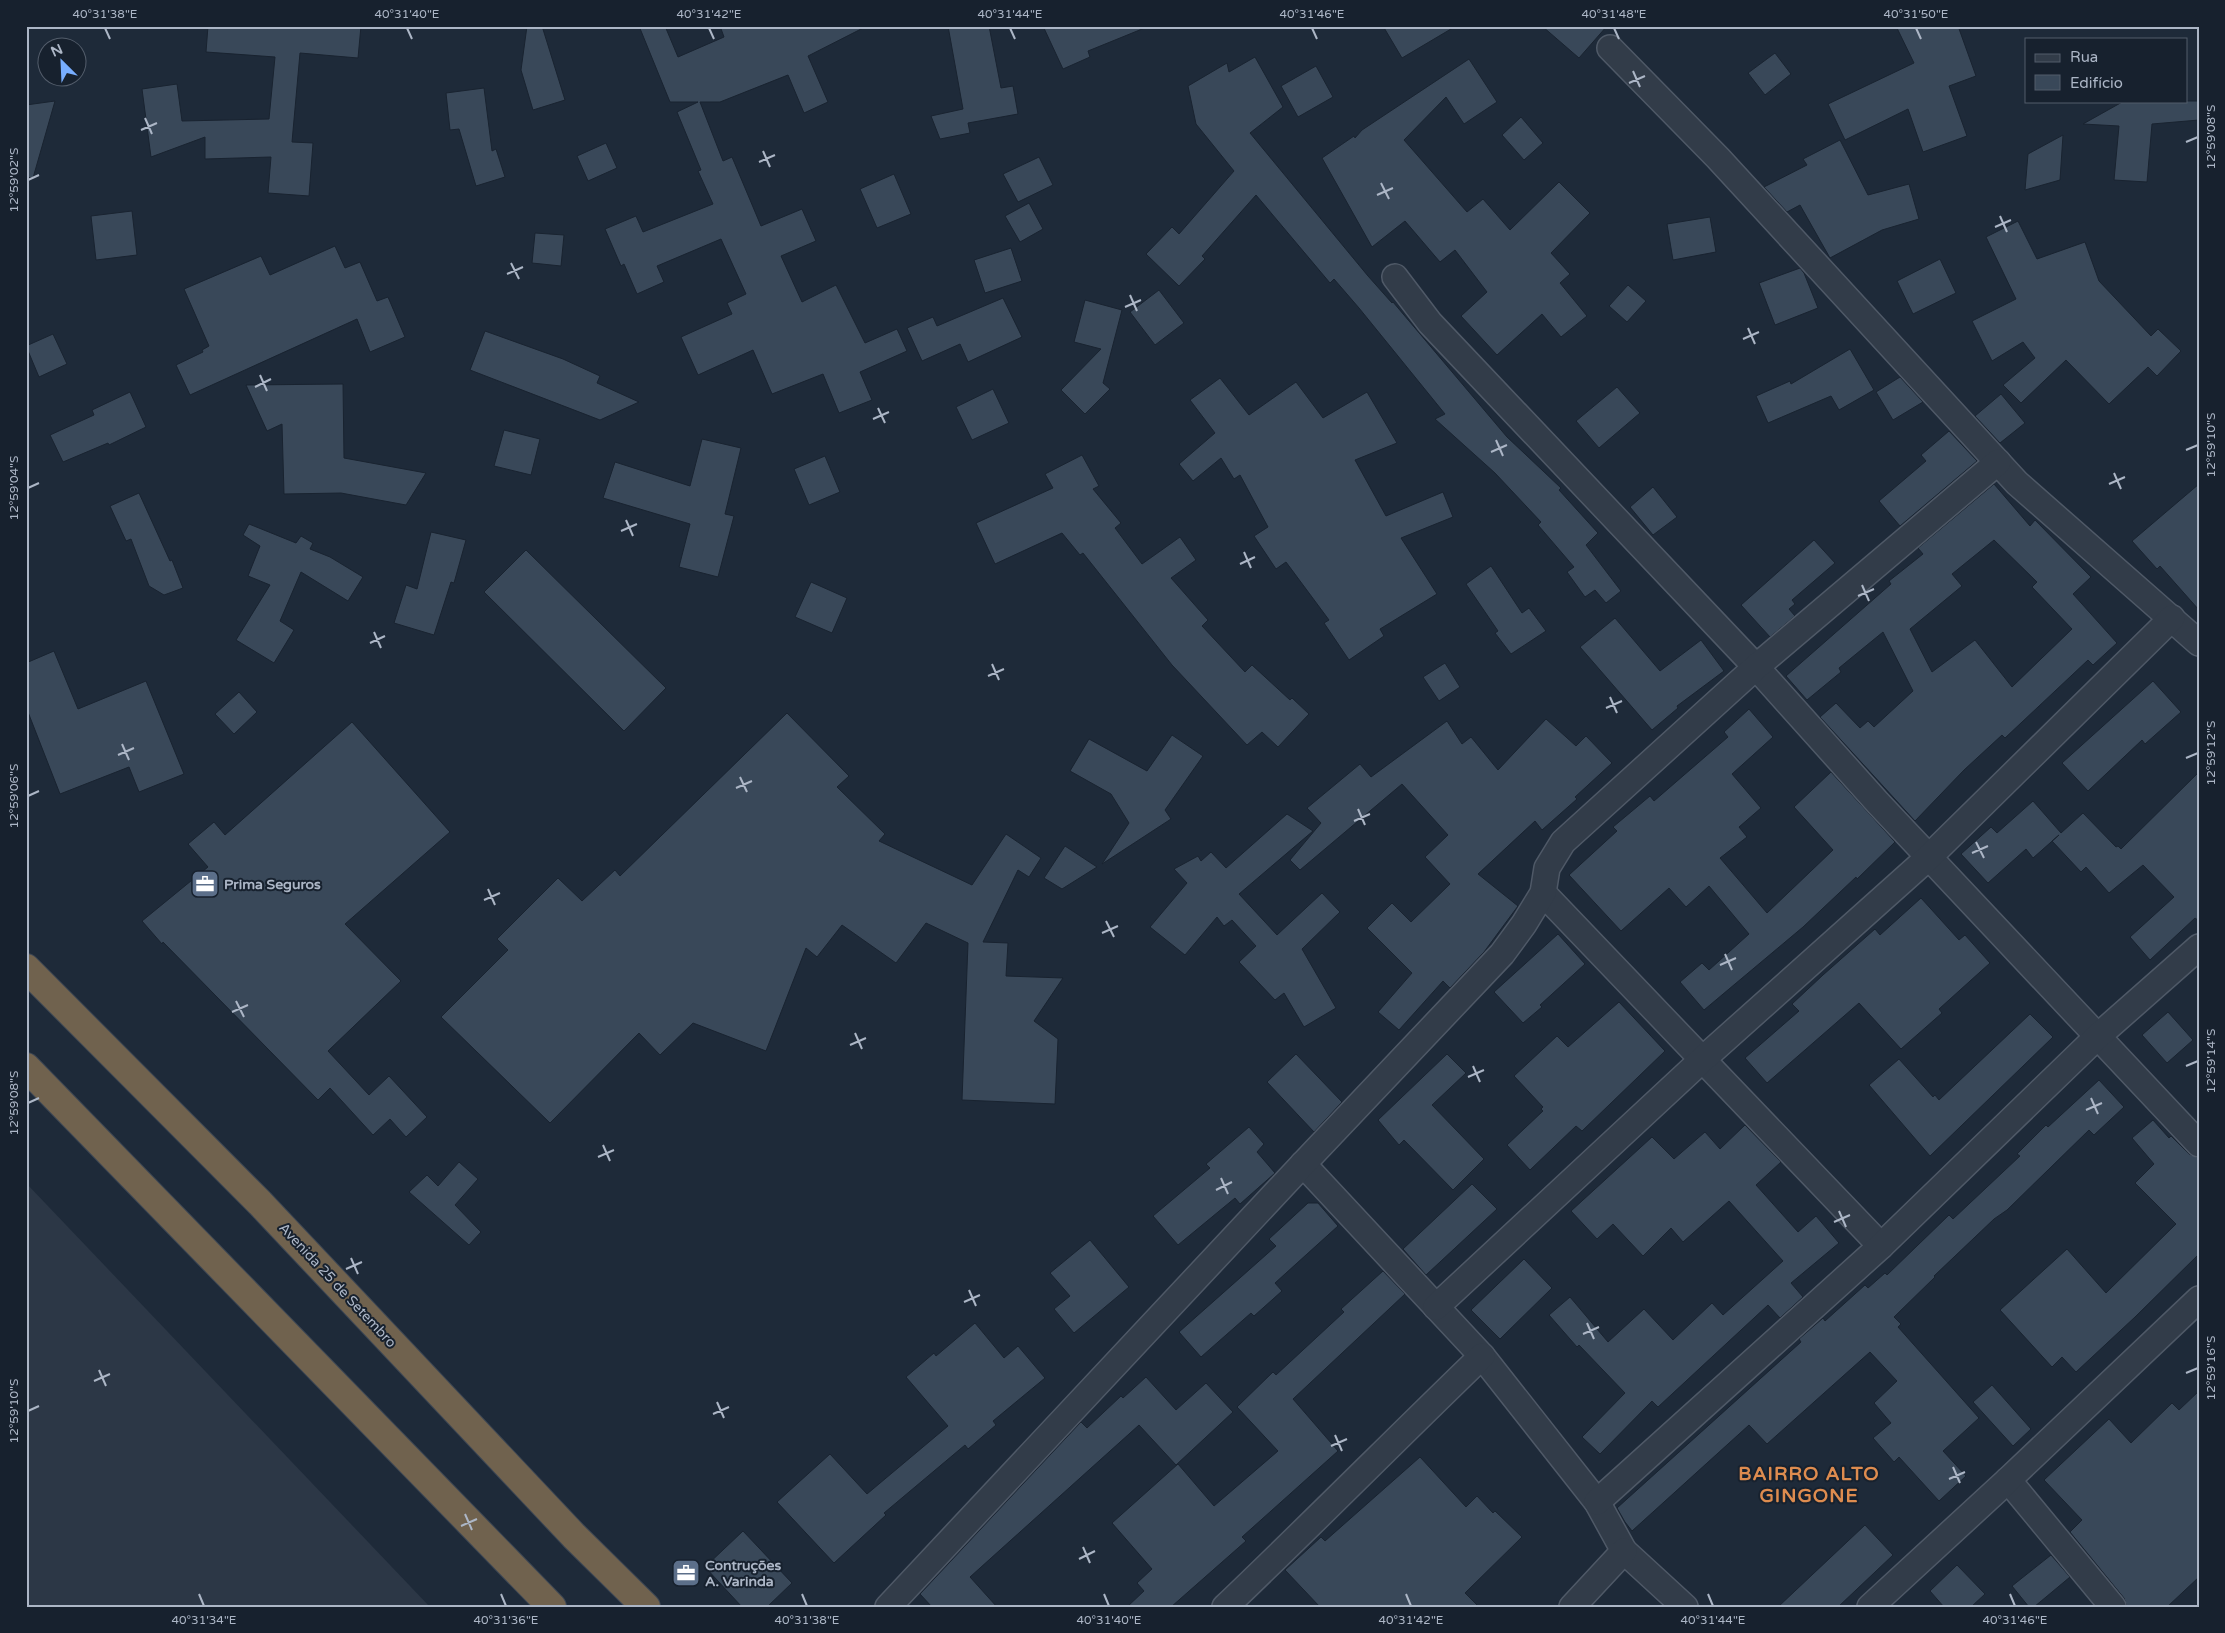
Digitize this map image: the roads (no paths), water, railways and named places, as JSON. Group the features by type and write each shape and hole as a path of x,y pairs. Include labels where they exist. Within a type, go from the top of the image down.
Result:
{"highway":[{"name":"Avenida 25 de Setembro","path":"26,968 260,1203 574,1536 646,1607"},
{"path":"26,1067 552,1607"}],"street":[{"path":"1610,48 1718,158 2017,483 2199,643"},
{"path":"1395,277 1430,323 1756,667 1878,803 2199,1144"},
{"path":"888,1607 1502,954 1524,924 1542,893 1547,868 1562,842 1756,667 1998,462"},
{"path":"1436,1307 1703,1059 1929,857 2172,618"},
{"path":"1542,893 1881,1246"},
{"path":"1597,1502 1881,1246 2097,1036 2199,946"},
{"path":"1303,1164 1482,1356 1597,1502 1624,1551 1685,1607"},
{"path":"1870,1607 2008,1480 2199,1299"},
{"path":"1225,1607 1330,1507 1362,1472 1482,1356"},
{"path":"2008,1480 2113,1607"},
{"path":"1572,1607 1624,1551"}],"place":[{"name":"Prima Seguros","path":"205,884"},
{"name":"Contruções A. Varinda","path":"686,1573"}],"district":[{"name":"BAIRRO ALTO GINGONE","path":"1809,1484"}]}
